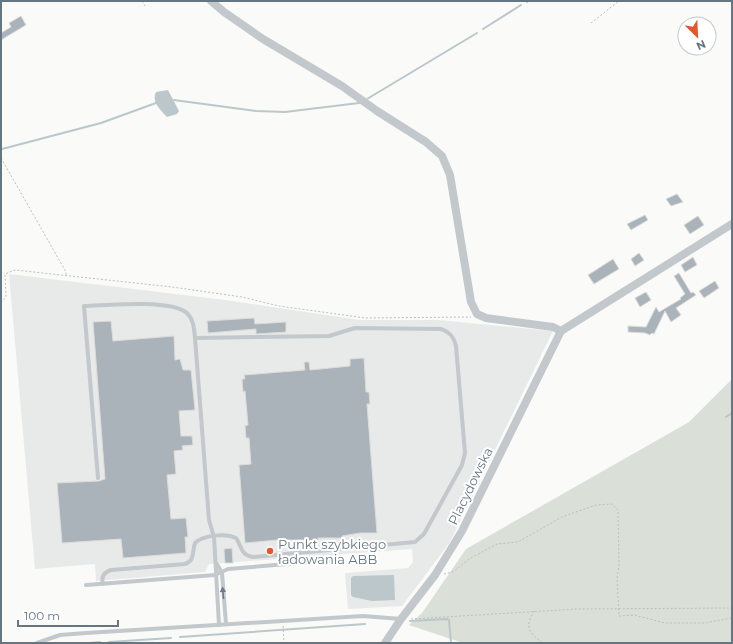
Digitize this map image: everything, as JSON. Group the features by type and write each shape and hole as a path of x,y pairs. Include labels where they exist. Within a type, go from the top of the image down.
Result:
{"street":[{"path":"211,1 224,12 263,39 342,86 377,111 426,142 442,156 450,175 471,302 477,314 486,318 553,327 561,331 732,224"},
{"name":"Placydowska","path":"385,643 401,619 430,582 462,531 561,331"}],"lane":[{"path":"98,478 84,306 136,302 178,308 186,312 194,323 209,520 214,537 217,564 216,575 219,625"},
{"path":"103,584 102,578 104,574 111,570 190,563 195,543 203,538 232,536 236,538 242,552 247,556 318,552 409,544 420,539 424,534 464,459 454,340 447,331 441,329 356,328 330,336 195,338"},
{"path":"318,552 319,562"},
{"path":"86,585 216,575 222,573 228,568 335,560"},
{"path":"217,564 222,573 226,624"},
{"path":"37,643 60,635 226,624 363,616 401,619"}],"path":[{"path":"142,1 145,6"},
{"path":"591,23 619,1"},
{"path":"1,158 66,272 66,276"},
{"path":"1,303 6,297 4,278 8,271 15,270 172,287 242,297 279,306 365,318 469,318 477,314"},
{"path":"430,582 445,574 453,572 469,559 497,544 518,542 562,518 596,505 612,504 618,510 619,616 634,615 665,623 704,623 732,618"},
{"path":"401,619 534,611 732,608"},
{"path":"534,611 528,628 530,633 543,643"},
{"path":"283,627 284,643"}],"shaded area":[{"path":"168,90 179,111 177,114 167,117 157,106 155,95 156,92"},
{"path":"9,274 225,300 360,320 438,320 553,331 450,542 402,606 348,609 345,573 408,568 413,562 412,549 209,564 205,572 96,581 95,564 35,569"},
{"path":"732,379 732,643 463,643 409,625 422,613 466,549 689,422"},
{"path":"394,575 395,600 372,601 353,597 351,595 351,578 353,576"}],"building":[{"path":"21,16 26,25 1,40 1,33 11,27 9,23"},
{"path":"677,194 683,202 671,206 666,199"},
{"path":"645,215 648,220 631,230 627,224"},
{"path":"698,216 704,225 690,234 684,225"},
{"path":"639,253 644,260 635,266 631,259"},
{"path":"693,257 697,265 685,272 681,265"},
{"path":"613,259 619,269 594,284 588,275"},
{"path":"679,273 691,293 693,292 696,295 676,308 681,315 671,322 665,311 654,334 652,333 650,335 645,333 628,332 628,326 646,327 656,307 659,312 681,299 680,298 685,294 674,276"},
{"path":"715,281 719,288 704,298 699,291"},
{"path":"646,292 651,300 640,307 635,298"},
{"path":"254,318 255,324 286,322 286,332 256,334 256,329 208,333 207,321"},
{"path":"111,321 113,341 174,336 175,360 180,359 183,370 191,370 195,410 179,411 181,436 192,436 193,445 182,446 183,450 174,451 176,474 167,475 171,519 186,518 188,537 185,537 186,553 123,558 121,539 62,543 57,483 99,481 105,479 93,322"},
{"path":"364,358 366,392 369,392 370,404 367,404 377,533 360,533 342,536 342,538 318,538 318,543 305,544 305,540 277,540 245,543 239,465 251,464 249,438 246,438 245,426 248,425 245,391 243,392 242,379 245,379 244,375 305,370 304,362 309,362 310,370 350,366 350,359"},
{"path":"232,548 233,563 225,563 224,549"}],"waterway":[{"path":"483,29 521,5"},
{"path":"367,99 477,33"},
{"path":"174,100 256,111 285,112 359,103"},
{"path":"2,149 101,123 156,103"},
{"path":"726,417 732,413"},
{"path":"410,621 449,620 451,643"},
{"path":"180,637 365,624"},
{"path":"109,642 171,638"},
{"path":"89,643 100,642"}],"place":[{"name":"Punkt szybkiego ładowania ABB","path":"270,551"}]}
